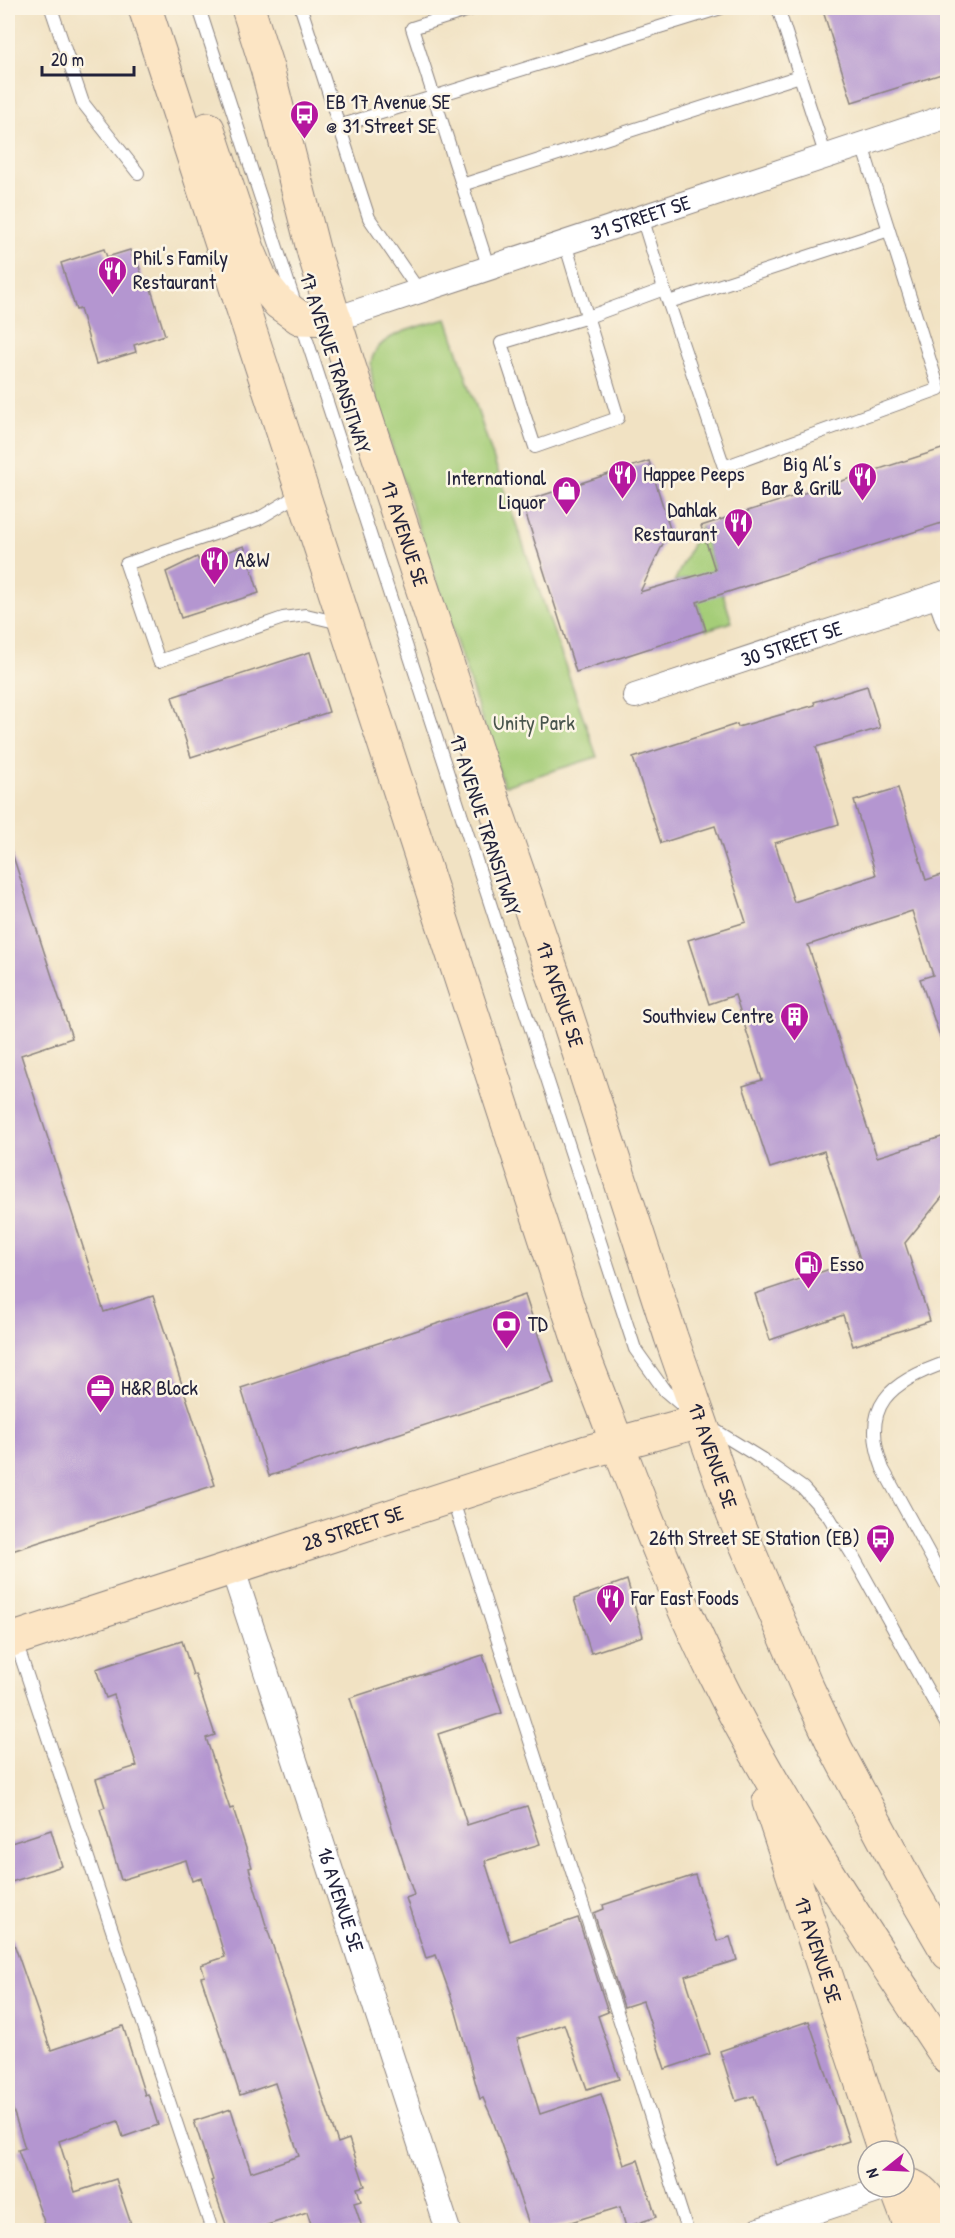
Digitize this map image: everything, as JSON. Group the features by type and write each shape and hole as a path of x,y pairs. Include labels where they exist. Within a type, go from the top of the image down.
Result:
{"main road":[{"name":"17 AVENUE SE","path":"145,8 584,1357 654,1541 685,1613 753,1748 816,1856 948,2058"},
{"name":"17 AVENUE SE","path":"248,8 267,68 306,222 335,319 479,760 560,994 700,1421 733,1514 836,1749 948,1953"},
{"path":"166,74 202,113 248,249 262,282 279,303 300,318 335,319"},
{"name":"28 STREET SE","path":"11,1639 618,1444 700,1421"},
{"name":"17 AVENUE SE","path":"753,1748 880,2139"},
{"path":"916,2189 925,2194 944,2230"},
{"path":"900,2199 912,2230"}],"street":[{"name":"31 STREET SE","path":"335,319 948,116"},
{"path":"943,593 948,620"},
{"name":"30 STREET SE","path":"635,696 943,593"},
{"name":"16 AVENUE SE","path":"232,1567 448,2230"},
{"path":"759,2230 856,2198"}],"lane":[{"path":"51,8 83,103 138,173"},
{"name":"17 AVENUE TRANSITWAY","path":"199,8 635,1349 665,1391 700,1421 803,1488 829,1517 948,1727"},
{"path":"301,8 369,218 418,291"},
{"path":"475,8 412,28 489,269"},
{"path":"339,126 721,8"},
{"path":"778,8 826,157"},
{"path":"462,185 800,76"},
{"path":"642,217 724,467 939,389 862,145"},
{"path":"669,302 889,230"},
{"path":"565,243 588,316 618,418 535,447 501,343 588,316 664,289"},
{"path":"301,488 288,501 258,519 126,564 159,661 283,618 306,615 346,624"},
{"path":"948,1362 922,1370 898,1385 885,1397 873,1430 876,1450 883,1469 948,1588"},
{"path":"452,1497 687,2230"},
{"path":"11,1639 212,2230"}],"green space":[{"name":"Unity Park","path":"447,319 597,757 504,786 376,399 371,366 374,355 389,338 413,328"},
{"path":"701,526 732,622 706,630 689,578 674,582"}],"building":[{"path":"822,8 948,8 948,72 852,102"},
{"name":"Phil's Family Restaurant","path":"104,249 107,257 130,250 132,257 136,256 143,280 148,279 165,335 134,345 136,352 96,364 80,309 76,310 61,263"},
{"path":"948,447 948,521 697,602 706,630 576,672 522,502 649,461 670,529 640,592 715,570 701,526"},
{"name":"A&W","path":"244,546 259,593 181,618 166,572 197,557 199,561"},
{"path":"310,652 329,712 191,757 172,697"},
{"name":"Southview Centre","path":"867,686 880,728 816,747 839,824 775,843 794,902 876,875 854,801 898,788 926,880 941,875 948,894 948,1047 944,1048 920,979 933,975 912,911 808,945 877,1157 948,1135 948,1190 905,1243 930,1321 853,1346 843,1315 770,1340 755,1294 860,1259 824,1151 770,1168 743,1086 762,1080 735,995 709,1004 688,940 746,922 715,826 661,843 633,758 737,724 738,727 815,705 814,702"},
{"name":"H&R Block","path":"12,853 72,1038 21,1055 104,1312 153,1296 215,1485 12,1551 8,1536 8,854"},
{"path":"525,1295 554,1383 269,1476 241,1388"},
{"name":"Far East Foods","path":"627,1580 643,1636 591,1653 574,1599"},
{"path":"182,1641 215,1735 206,1738 230,1809 233,1808 252,1867 249,1868 265,1922 338,2143 349,2139 365,2186 357,2188 361,2201 354,2203 363,2230 313,2230 307,2212 252,2230 228,2230 211,2181 213,2180 194,2121 231,2109 251,2172 299,2156 275,2083 240,2095 201,1977 205,1976 201,1965 225,1957 201,1878 192,1881 186,1860 121,1880 100,1809 105,1807 96,1779 137,1766 114,1695 106,1698 96,1669"},
{"path":"483,1655 502,1713 438,1734 467,1825 527,1806 540,1844 485,1861 510,1941 578,1918 608,2012 598,2016 619,2079 587,2089 564,2024 517,2039 540,2114 601,2094 624,2165 638,2160 656,2217 626,2227 620,2207 545,2230 531,2230 492,2118 483,2098 480,2099 454,2005 436,1955 426,1958 406,1898 414,1895 350,1698"},
{"path":"51,1830 62,1866 8,1883 8,1844"},
{"path":"695,1875 717,1941 730,1937 737,1960 685,1976 710,2054 665,2069 643,2001 624,2007 594,1913 604,1909 603,1905"},
{"path":"8,1938 12,1938 51,2050 123,2026 145,2095 148,2094 158,2125 123,2137 118,2121 59,2141 75,2192 116,2179 133,2230 47,2230 18,2150 25,2148 8,2094"},
{"path":"809,2021 849,2141 777,2165 754,2096 736,2101 720,2051"}],"place":[{"name":"EB 17 Avenue SE @ 31 Street SE","path":"305,140"},
{"name":"Phil's Family Restaurant","path":"112,296"},
{"name":"Happee Peeps","path":"622,500"},
{"name":"Big Al’s Bar & Grill","path":"862,502"},
{"name":"International Liquor","path":"567,516"},
{"name":"Dahlak Restaurant","path":"738,548"},
{"name":"A&W","path":"214,586"},
{"name":"Southview Centre","path":"795,1042"},
{"name":"Esso","path":"809,1290"},
{"name":"TD","path":"507,1350"},
{"name":"H&R Block","path":"100,1414"},
{"name":"26th Street SE Station (EB)","path":"881,1564"},
{"name":"Far East Foods","path":"610,1624"}]}
